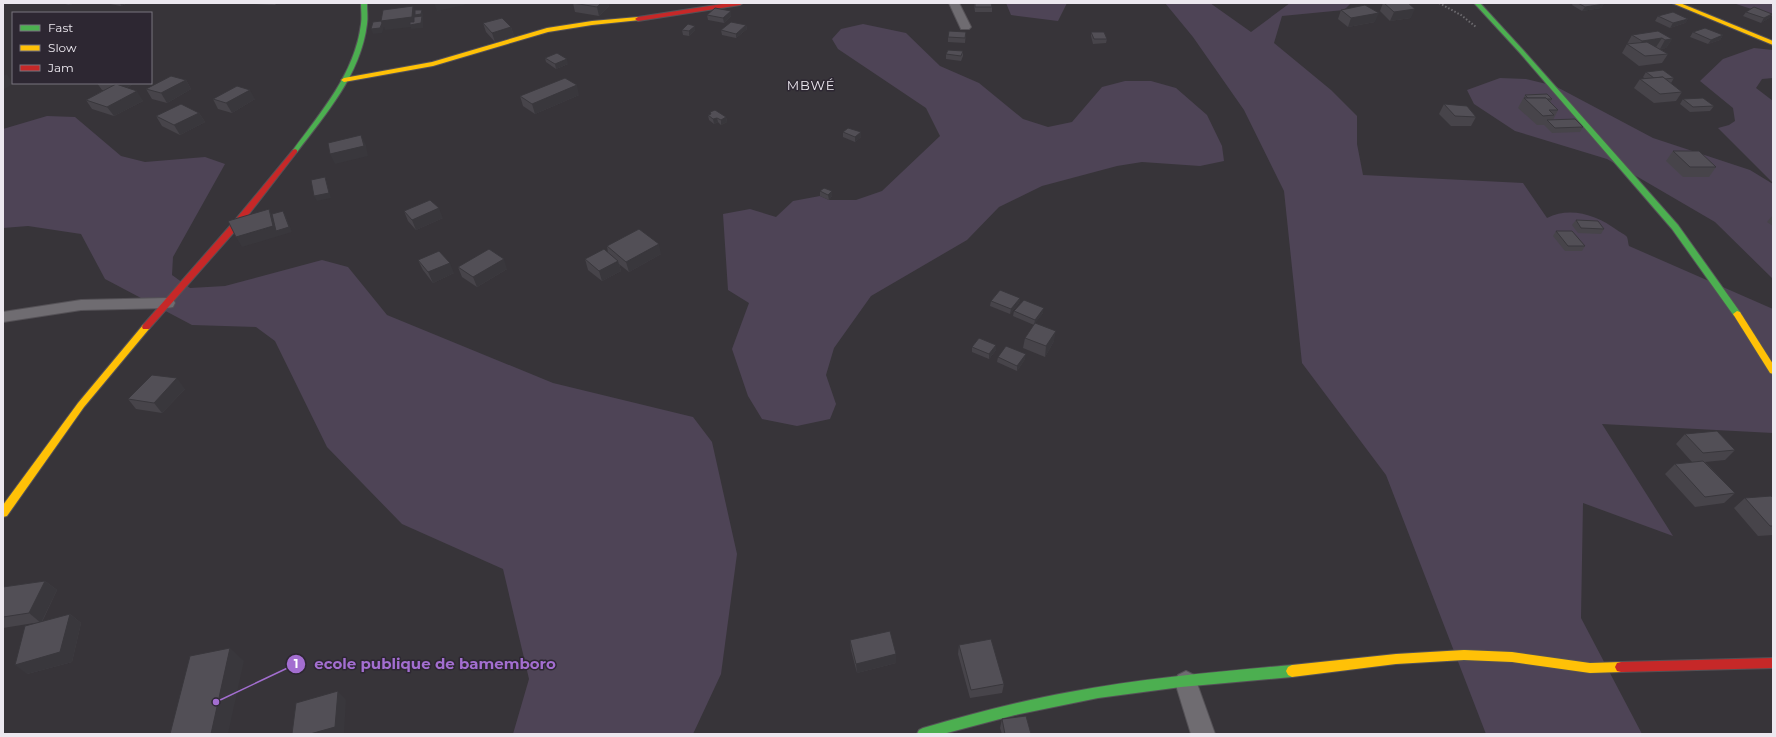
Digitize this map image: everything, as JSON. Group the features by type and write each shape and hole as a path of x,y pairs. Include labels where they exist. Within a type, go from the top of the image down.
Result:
{"street":[{"path":"3,513 74,413 281,169 305,138 344,80 363,37 366,22 364,3"},
{"path":"344,80 433,64 547,30 592,23 646,18 740,3"},
{"path":"954,3 965,27"},
{"path":"1477,3 1522,52 1675,227 1699,259 1754,340 1773,371"},
{"path":"1675,3 1773,43"},
{"path":"3,318 81,305 167,303"},
{"path":"923,734 1028,706 1113,691 1186,682 1451,655 1510,657 1590,668 1773,663"},
{"path":"1186,682 1203,734"}],"shaded area":[{"path":"1006,3 1067,3 1058,21 1011,15"},
{"path":"1165,3 1210,3 1251,32 1290,3 1351,3 1344,10 1282,16 1274,43 1331,90 1357,116 1357,144 1363,175 1523,183 1547,218 1556,214 1565,213 1592,216 1625,235 1629,246 1773,309 1773,433 1602,424 1673,536 1583,503 1581,618 1642,734 1486,734 1386,475 1302,363 1284,191 1244,110 1193,37"},
{"path":"1733,3 1773,3 1773,16"},
{"path":"863,24 906,33 940,66 979,83 1023,119 1048,127 1072,122 1102,87 1125,81 1151,81 1176,88 1207,115 1222,146 1224,161 1200,166 1142,162 1117,166 1042,186 999,207 967,240 871,296 834,348 826,375 836,404 830,419 797,426 762,419 748,396 732,349 749,303 728,290 723,214 750,209 776,217 793,201 820,196 829,200 856,200 882,191 940,136 926,108 838,49 832,39 841,29"},
{"path":"1754,48 1773,50 1773,78 1762,79 1756,88 1773,101 1773,183 1718,128 1729,125 1735,121 1733,108 1700,81 1723,59"},
{"path":"1500,78 1526,79 1555,86 1653,138 1750,170 1773,184 1773,279 1715,222 1607,159 1515,131 1474,104 1467,90"},
{"path":"47,116 75,117 121,156 145,162 205,157 225,164 173,257 172,275 190,288 225,286 322,260 348,267 387,315 553,383 693,417 712,442 737,554 721,674 693,734 513,734 529,679 503,569 402,524 327,447 275,341 256,327 192,325 105,279 81,234 28,226 3,228 3,129"}],"building":[{"path":"573,3 601,3 597,7"},
{"path":"975,3 991,3 992,7 975,7"},
{"path":"1384,3 1408,3 1415,9 1394,12"},
{"path":"1578,3 1602,3 1604,4 1585,7"},
{"path":"1365,5 1379,13 1351,18 1341,10"},
{"path":"413,6 412,17 381,21 383,10"},
{"path":"1754,7 1772,14 1764,18 1746,12"},
{"path":"715,8 731,11 723,18 707,15"},
{"path":"415,10 422,10 421,14 415,15"},
{"path":"1673,12 1688,19 1673,23 1658,16"},
{"path":"422,16 421,23 410,25 410,22 414,22 414,17"},
{"path":"502,18 511,27 492,33 483,23"},
{"path":"381,21 382,23 380,28 371,29 373,22"},
{"path":"731,22 746,25 736,34 721,30"},
{"path":"688,24 695,26 689,31 682,30"},
{"path":"1705,28 1723,35 1711,40 1693,32"},
{"path":"949,31 966,32 965,38 948,37"},
{"path":"1658,31 1672,39 1665,40 1662,38 1642,41 1632,35"},
{"path":"1091,32 1104,32 1107,39 1094,39"},
{"path":"1647,42 1668,54 1645,56 1627,44"},
{"path":"948,50 963,51 961,56 946,54"},
{"path":"557,53 567,59 555,64 545,58"},
{"path":"1663,70 1674,78 1654,78 1646,72"},
{"path":"171,76 186,80 161,93 146,89"},
{"path":"1663,77 1682,92 1660,94 1640,79"},
{"path":"565,78 577,85 532,104 520,96"},
{"path":"116,84 137,91 107,107 86,100"},
{"path":"237,86 250,90 226,103 213,99"},
{"path":"1547,94 1552,99 1528,98 1525,95"},
{"path":"1524,98 1546,98 1558,110 1549,110 1554,115 1543,116"},
{"path":"1703,98 1714,106 1693,107 1683,99"},
{"path":"181,104 199,113 174,125 156,116"},
{"path":"1444,104 1467,106 1476,117 1455,116"},
{"path":"715,110 726,117 721,120 717,118 713,119 708,115 711,114 710,112"},
{"path":"1575,119 1583,127 1555,128 1547,120"},
{"path":"848,128 861,132 855,137 843,132"},
{"path":"361,135 364,146 330,154 328,143"},
{"path":"1673,151 1699,151 1716,167 1690,167"},
{"path":"325,177 329,193 314,196 311,180"},
{"path":"824,188 832,191 828,195 820,191"},
{"path":"430,200 439,208 412,220 404,211"},
{"path":"269,209 273,226 236,237 228,221"},
{"path":"283,211 289,227 276,231 272,214"},
{"path":"1576,220 1598,221 1604,229 1581,228"},
{"path":"639,229 659,244 626,262 607,246"},
{"path":"1556,231 1572,231 1585,246 1568,246"},
{"path":"489,249 504,259 473,277 458,267"},
{"path":"604,249 618,261 599,271 585,259"},
{"path":"439,251 450,263 428,272 418,260"},
{"path":"1000,290 1020,298 1011,309 991,301"},
{"path":"1024,300 1044,308 1035,320 1014,311"},
{"path":"1035,323 1056,331 1046,346 1025,338"},
{"path":"979,338 996,345 989,354 972,347"},
{"path":"1006,346 1026,354 1017,366 998,357"},
{"path":"152,375 177,378 154,403 128,399"},
{"path":"1717,431 1735,450 1703,453 1685,434"},
{"path":"1703,461 1735,493 1705,497 1675,464"},
{"path":"1771,496 1773,498 1773,526 1770,526 1745,498"},
{"path":"45,581 29,613 3,617 3,587"},
{"path":"70,614 60,652 15,665 25,626"},
{"path":"890,631 896,654 856,664 850,640"},
{"path":"991,639 1004,684 971,690 959,645"},
{"path":"230,648 211,734 170,734 190,656"},
{"path":"338,691 335,727 310,734 292,734 296,703"},
{"path":"1026,716 1031,734 1005,734 1002,719"}],"traffic: fast":[{"path":"295,151 332,101 354,63 361,43 365,23 364,3"},
{"path":"1477,3 1522,52 1675,227 1737,314"},
{"path":"923,734 1034,704 1098,692 1292,671"}],"traffic: slow":[{"path":"1675,3 1773,43"},
{"path":"344,80 433,64 547,30 592,23 638,19"},
{"path":"1737,314 1773,371"},
{"path":"3,513 81,405 146,327"},
{"path":"1292,671 1396,659 1464,655 1512,657 1590,668 1621,667"}],"traffic: jam":[{"path":"638,19 740,3"},
{"path":"146,327 239,221 295,151"},
{"path":"1621,667 1773,663"}],"place":[{"name":"ecole publique de bamemboro","path":"216,702"}],"district":[{"name":"MBWÉ","path":"811,85"}]}
